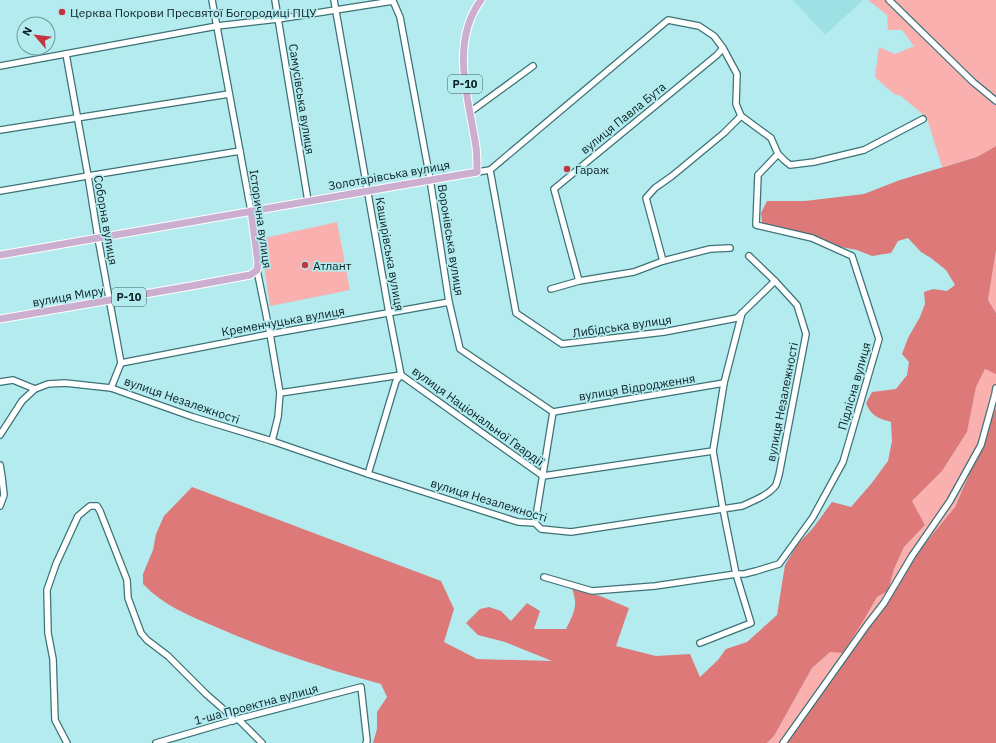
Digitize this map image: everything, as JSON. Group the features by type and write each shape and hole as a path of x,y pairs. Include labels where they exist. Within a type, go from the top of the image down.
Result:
{"main road":[{"name":"Р-10","path":"477,172 476,147 463,66 464,43 471,18 482,0"},
{"name":"Золотарівська вулиця","path":"0,256 430,179 477,172"},
{"name":"Історична вулиця","path":"250,211 258,263 257,270"},
{"name":"вулиця Миру","path":"0,319 191,286 250,274 257,270"}],"street":[{"name":"Історична вулиця","path":"212,0 250,211"},
{"name":"Самусівська вулиця","path":"275,0 308,201"},
{"name":"Каширівська вулиця","path":"334,0 401,375"},
{"path":"889,0 973,82 996,101"},
{"path":"0,66 216,26 392,1"},
{"name":"Воронівська вулиця","path":"392,1 400,17 430,179 449,302 460,349 553,412"},
{"path":"490,170 668,20 700,26 714,36 723,48 737,74 736,104 741,116 771,138 778,154 790,165 814,162 864,150 923,119"},
{"name":"вулиця Павла Бута","path":"579,281 554,189 717,55 723,48"},
{"name":"Соборна вулиця","path":"66,54 121,363"},
{"path":"470,112 533,66"},
{"path":"0,130 229,94"},
{"path":"663,261 646,198 655,188 672,176 724,133 741,116"},
{"path":"0,191 240,151"},
{"name":"Підлісна вулиця","path":"544,576 592,591 655,586 744,574 779,564 813,517 843,462 879,339 852,256 812,238 756,225 758,175 778,154"},
{"name":"Золотарівська вулиця","path":"477,172 490,170"},
{"name":"Либідська вулиця","path":"490,170 516,313 562,344 664,332 737,318 775,281"},
{"path":"551,289 579,281 634,272 663,261 710,250 730,248"},
{"name":"вулиця Незалежності","path":"0,435 22,401 35,389 48,384 65,383 111,388 193,417 272,441 368,474 518,522 534,523 541,529 571,532 742,506 759,498 776,485 806,334 797,305 749,256"},
{"name":"Історична вулиця","path":"257,270 280,393 278,417 272,441"},
{"name":"Кременчуцька вулиця","path":"121,363 270,334 449,302"},
{"path":"700,643 751,623 736,574 713,451 724,383 742,313"},
{"path":"111,388 121,363"},
{"path":"368,474 396,380 401,375"},
{"name":"вулиця Національної Гвардії","path":"280,393 401,375 542,476 713,451"},
{"path":"0,382 13,380 35,389"},
{"name":"вулиця Відродження","path":"553,412 724,383"},
{"path":"783,743 884,603 912,556 950,501 981,445 996,388"},
{"path":"534,523 553,412"},
{"path":"0,465 4,495 0,506"},
{"path":"67,743 55,720 53,659 48,633 47,590 56,564 78,516 90,506 97,506 100,511 127,580 128,598 141,633 147,640 168,656 206,694 262,743"},
{"name":"1-ша Проектна вулиця","path":"156,743 361,686 366,743"}],"shaded area":[{"path":"793,0 863,0 825,35"},
{"path":"868,0 996,0 996,146 977,157 942,167 927,118 901,96 894,94 875,77 879,47 895,54 914,46 902,30 888,30 887,15"},
{"path":"996,146 996,250 988,300 996,313 996,374 985,369 976,387 967,432 942,471 912,501 925,525 904,547 894,569 888,591 877,597 843,653 830,652 812,668 774,736 767,743 373,743 377,729 377,712 387,697 381,684 339,672 256,644 196,619 168,604 143,584 143,574 153,550 156,534 164,516 192,487 441,581 454,609 444,642 477,659 552,661 505,642 478,635 466,623 480,609 489,607 501,611 511,621 527,603 540,611 534,629 566,629 573,614 575,605 572,589 600,596 629,608 616,646 656,656 690,654 700,677 718,660 726,649 747,642 777,615 785,565 797,545 813,528 832,502 851,507 888,461 892,441 891,422 873,414 866,403 872,392 896,389 907,375 909,362 902,354 908,338 920,317 925,304 924,292 933,289 947,291 955,285 946,270 921,252 908,238 898,241 891,253 872,256 857,250 763,229 761,213 767,201 805,201 864,194 900,180 977,157"},
{"name":"Атлант","path":"337,222 350,290 270,306 260,239"},
{"path":"996,250 996,313 988,300"},
{"path":"985,369 996,373 996,408 982,445 955,507 913,558 842,665 787,743 767,743 774,736 812,668 862,623 877,597 888,591 894,569 904,547 925,525 912,501 942,471 967,432 976,387"},
{"path":"996,408 996,743 787,743 842,665 913,558 955,507 982,445"}],"place":[{"name":"Церква Покрови Пресвятої Богородиці ПЦУ","path":"62,12"},
{"name":"Гараж","path":"567,169"},
{"name":"Атлант","path":"305,265"}]}
